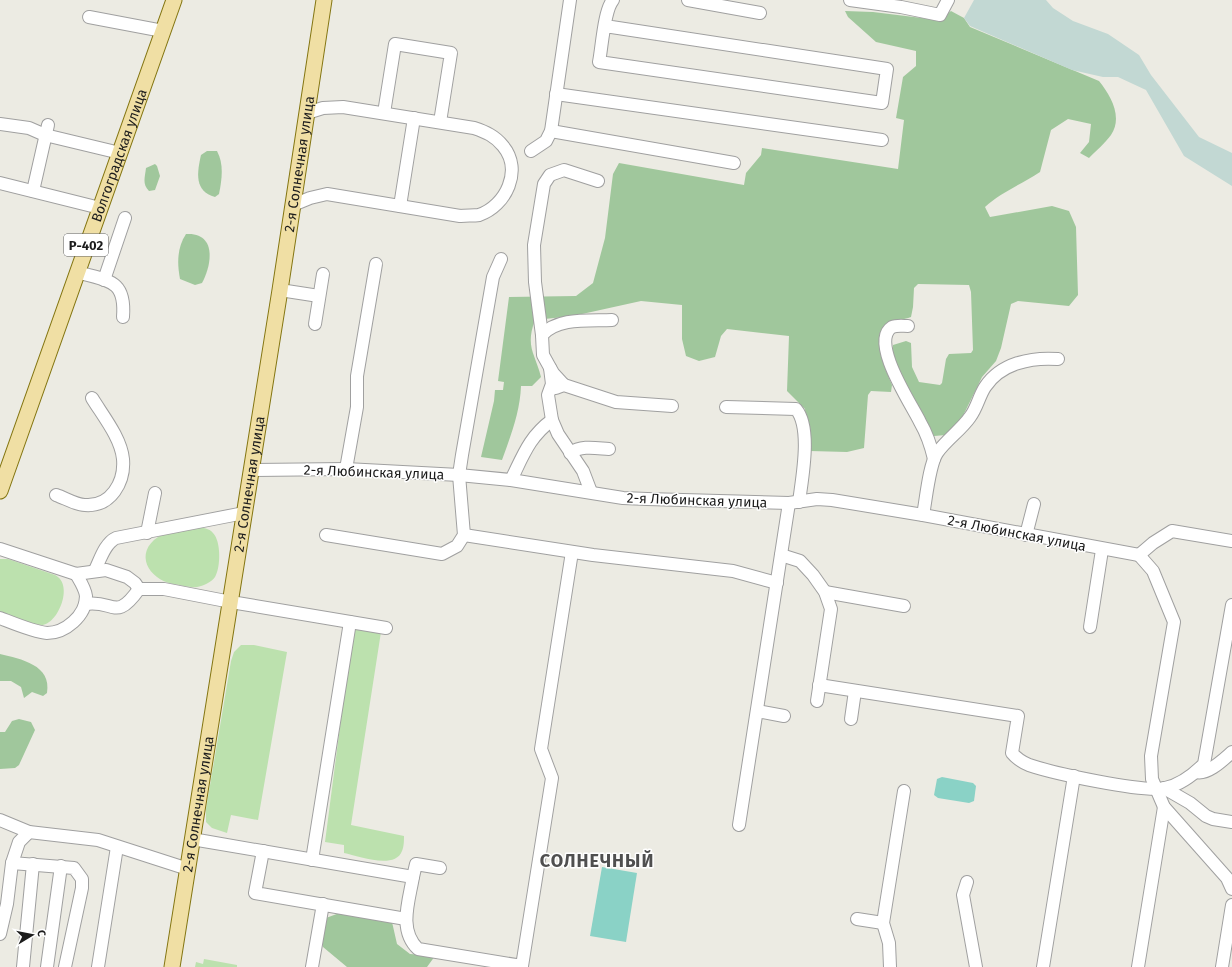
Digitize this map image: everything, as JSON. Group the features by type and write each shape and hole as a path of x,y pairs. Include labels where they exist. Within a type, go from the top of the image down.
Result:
{"main road":[{"name":"Волгоградская улица","path":"0,491 174,0"},
{"name":"2-я Солнечная улица","path":"172,967 231,602 324,0"}],"street":[{"path":"531,151 546,141 551,131 570,0"},
{"path":"605,26 887,69 882,103 599,62 605,26 610,3 613,0"},
{"path":"688,0 760,13"},
{"path":"856,0 903,3 940,16 948,0"},
{"path":"90,17 163,31"},
{"path":"384,113 395,44 451,52 440,122"},
{"path":"556,94 882,140"},
{"path":"292,205 310,198 327,194 460,216 478,215 493,208 505,195 511,179 511,162 503,146 491,134 474,128 343,107 323,108 307,113"},
{"path":"400,206 414,118"},
{"path":"0,124 47,130 120,154"},
{"path":"33,191 47,130"},
{"path":"551,131 734,163"},
{"path":"564,386 550,368 543,355 535,282 534,245 544,184 550,175 564,170 598,181"},
{"path":"0,183 100,208"},
{"path":"104,280 125,218"},
{"path":"326,535 442,554 457,546 464,535 459,476 493,277 501,259"},
{"path":"346,469 357,407 357,376 376,264"},
{"path":"77,272 113,283 121,290 124,300 123,317"},
{"path":"315,324 323,274"},
{"path":"280,290 319,296"},
{"path":"542,335 548,328 565,323 612,320"},
{"path":"908,326 893,327 889,331 886,338 886,352 892,368 930,444 934,459"},
{"path":"923,515 934,459 943,446 971,416 985,387 995,375 1025,360 1041,358 1058,359"},
{"path":"550,368 552,384 548,395 552,420 558,434 583,471 591,492"},
{"path":"548,395 558,386 564,386 616,402 672,406"},
{"path":"56,495 85,505 102,502 115,492 122,480 123,459 117,441 92,398"},
{"path":"726,408 796,409 802,416 804,434 804,456 781,555 739,825"},
{"path":"511,480 529,442 539,430 552,420"},
{"path":"570,453 577,448 583,447 609,449"},
{"name":"2-я Любинская улица","path":"251,470 346,469 459,476 511,480 647,499 794,503 817,499 832,500 923,515 1139,556"},
{"path":"147,533 155,493"},
{"path":"1026,535 1034,504"},
{"path":"95,570 111,540 244,513"},
{"path":"1232,541 1172,531 1153,542 1139,556 1153,571 1174,622 1151,756 1152,779 1160,788 1190,803 1206,816 1213,819 1232,822"},
{"path":"464,535 572,552 733,571 777,583"},
{"path":"0,549 76,574 95,570 106,570 127,577 140,589"},
{"path":"1090,628 1102,550"},
{"path":"440,868 416,864 406,919 410,941 418,949 522,966 552,778 541,748 572,552"},
{"path":"781,555 800,561 813,575 825,592 831,609 817,701"},
{"path":"0,618 46,633 60,632 71,624 85,604 86,596 83,586 76,574"},
{"path":"140,589 164,589 231,602 386,628"},
{"path":"85,604 93,602 115,609 121,608 130,602 140,589"},
{"path":"825,592 904,606"},
{"path":"819,685 1018,716 1012,752 1016,758 1029,765 1074,776 1138,788 1160,788 1180,783 1196,772 1204,764 1232,605"},
{"path":"312,860 350,622"},
{"path":"851,719 855,690"},
{"path":"757,711 784,716"},
{"path":"1196,772 1200,773 1207,771 1232,752"},
{"path":"1043,967 1074,776"},
{"path":"1138,967 1164,807 1160,788"},
{"path":"890,967 889,943 883,923 904,791"},
{"path":"1164,807 1227,878 1232,889"},
{"path":"0,820 29,832 77,836 98,840 188,869"},
{"path":"0,934 7,904 12,863 19,842 29,832"},
{"path":"192,839 413,877"},
{"path":"98,967 117,847"},
{"path":"262,851 255,893 406,919"},
{"path":"12,863 74,868 82,879 82,888 65,967"},
{"path":"23,967 33,864"},
{"path":"47,967 61,866"},
{"path":"967,882 963,895 976,967"},
{"path":"312,967 323,904"},
{"path":"1222,967 1229,949 1232,905"},
{"path":"857,919 883,923"}],"green space":[{"path":"845,11 873,12 930,19 943,17 951,11 964,18 970,27 1099,81 1108,93 1116,114 1114,128 1106,141 1089,158 1080,153 1089,142 1091,124 1068,119 1051,130 1040,172 1005,192 985,207 990,217 1052,206 1069,211 1076,227 1078,295 1069,306 1018,301 1011,304 1001,348 996,361 982,377 959,424 946,435 934,436 905,385 892,354 893,345 906,341 911,343 912,367 919,382 940,385 942,383 946,359 949,354 971,353 973,350 971,292 969,285 918,284 914,288 911,317 887,324 882,329 879,336 880,353 892,385 891,392 871,391 868,395 864,448 847,452 810,451 807,439 805,409 787,391 789,336 727,329 721,336 715,357 699,361 686,356 682,339 682,305 641,301 573,316 535,320 532,329 531,344 541,377 532,386 521,386 517,414 502,460 481,457 494,401 495,390 503,390 504,382 498,381 509,297 576,296 593,283 605,238 613,174 619,163 744,185 746,173 761,155 762,148 898,169 904,120 896,118 903,77 916,66 916,51 876,42 848,17"},
{"path":"207,151 217,151 221,161 222,177 219,194 215,197 203,190 200,186 198,175 201,155"},
{"path":"155,164 160,176 155,190 149,191 145,186 146,168"},
{"path":"186,234 196,235 203,238 209,251 210,259 205,276 202,283 195,285 180,279 178,256"},
{"path":"197,527 210,530 218,542 219,561 217,573 214,579 205,585 188,587 173,584 157,577 147,565 147,550 151,543 158,537 167,533"},
{"path":"0,559 8,559 55,575 61,580 64,587 62,604 53,619 47,624 37,625 0,613"},
{"path":"353,627 381,632 351,825 404,836 404,846 402,851 398,857 392,860 384,861 367,859 344,853 344,845 325,842"},
{"path":"241,645 254,645 287,652 258,820 231,815 227,833 212,828 206,822 206,809 231,661 234,652"},
{"path":"0,654 25,661 40,670 45,676 47,693 43,696 32,692 24,698 21,687 11,681 0,681"},
{"path":"19,719 31,722 35,730 19,765 15,768 0,769 0,732 5,732 12,721"},
{"path":"342,912 392,922 397,944 410,954 435,956 427,967 347,967 323,947 321,936 326,918"},
{"path":"204,959 237,965 237,967 195,967 196,962 203,964"}],"shaded area":[{"path":"974,0 1046,0 1053,8 1073,21 1108,34 1139,55 1151,75 1199,137 1232,153 1232,186 1184,156 1146,90 1118,77 1103,77 1072,70 970,26 964,18"},
{"path":"942,777 973,783 976,786 974,801 969,803 938,798 934,795 937,779"},
{"path":"602,867 637,873 626,942 590,936"}],"district":[{"name":"СОЛНЕЧНЫЙ","path":"597,861"}]}
